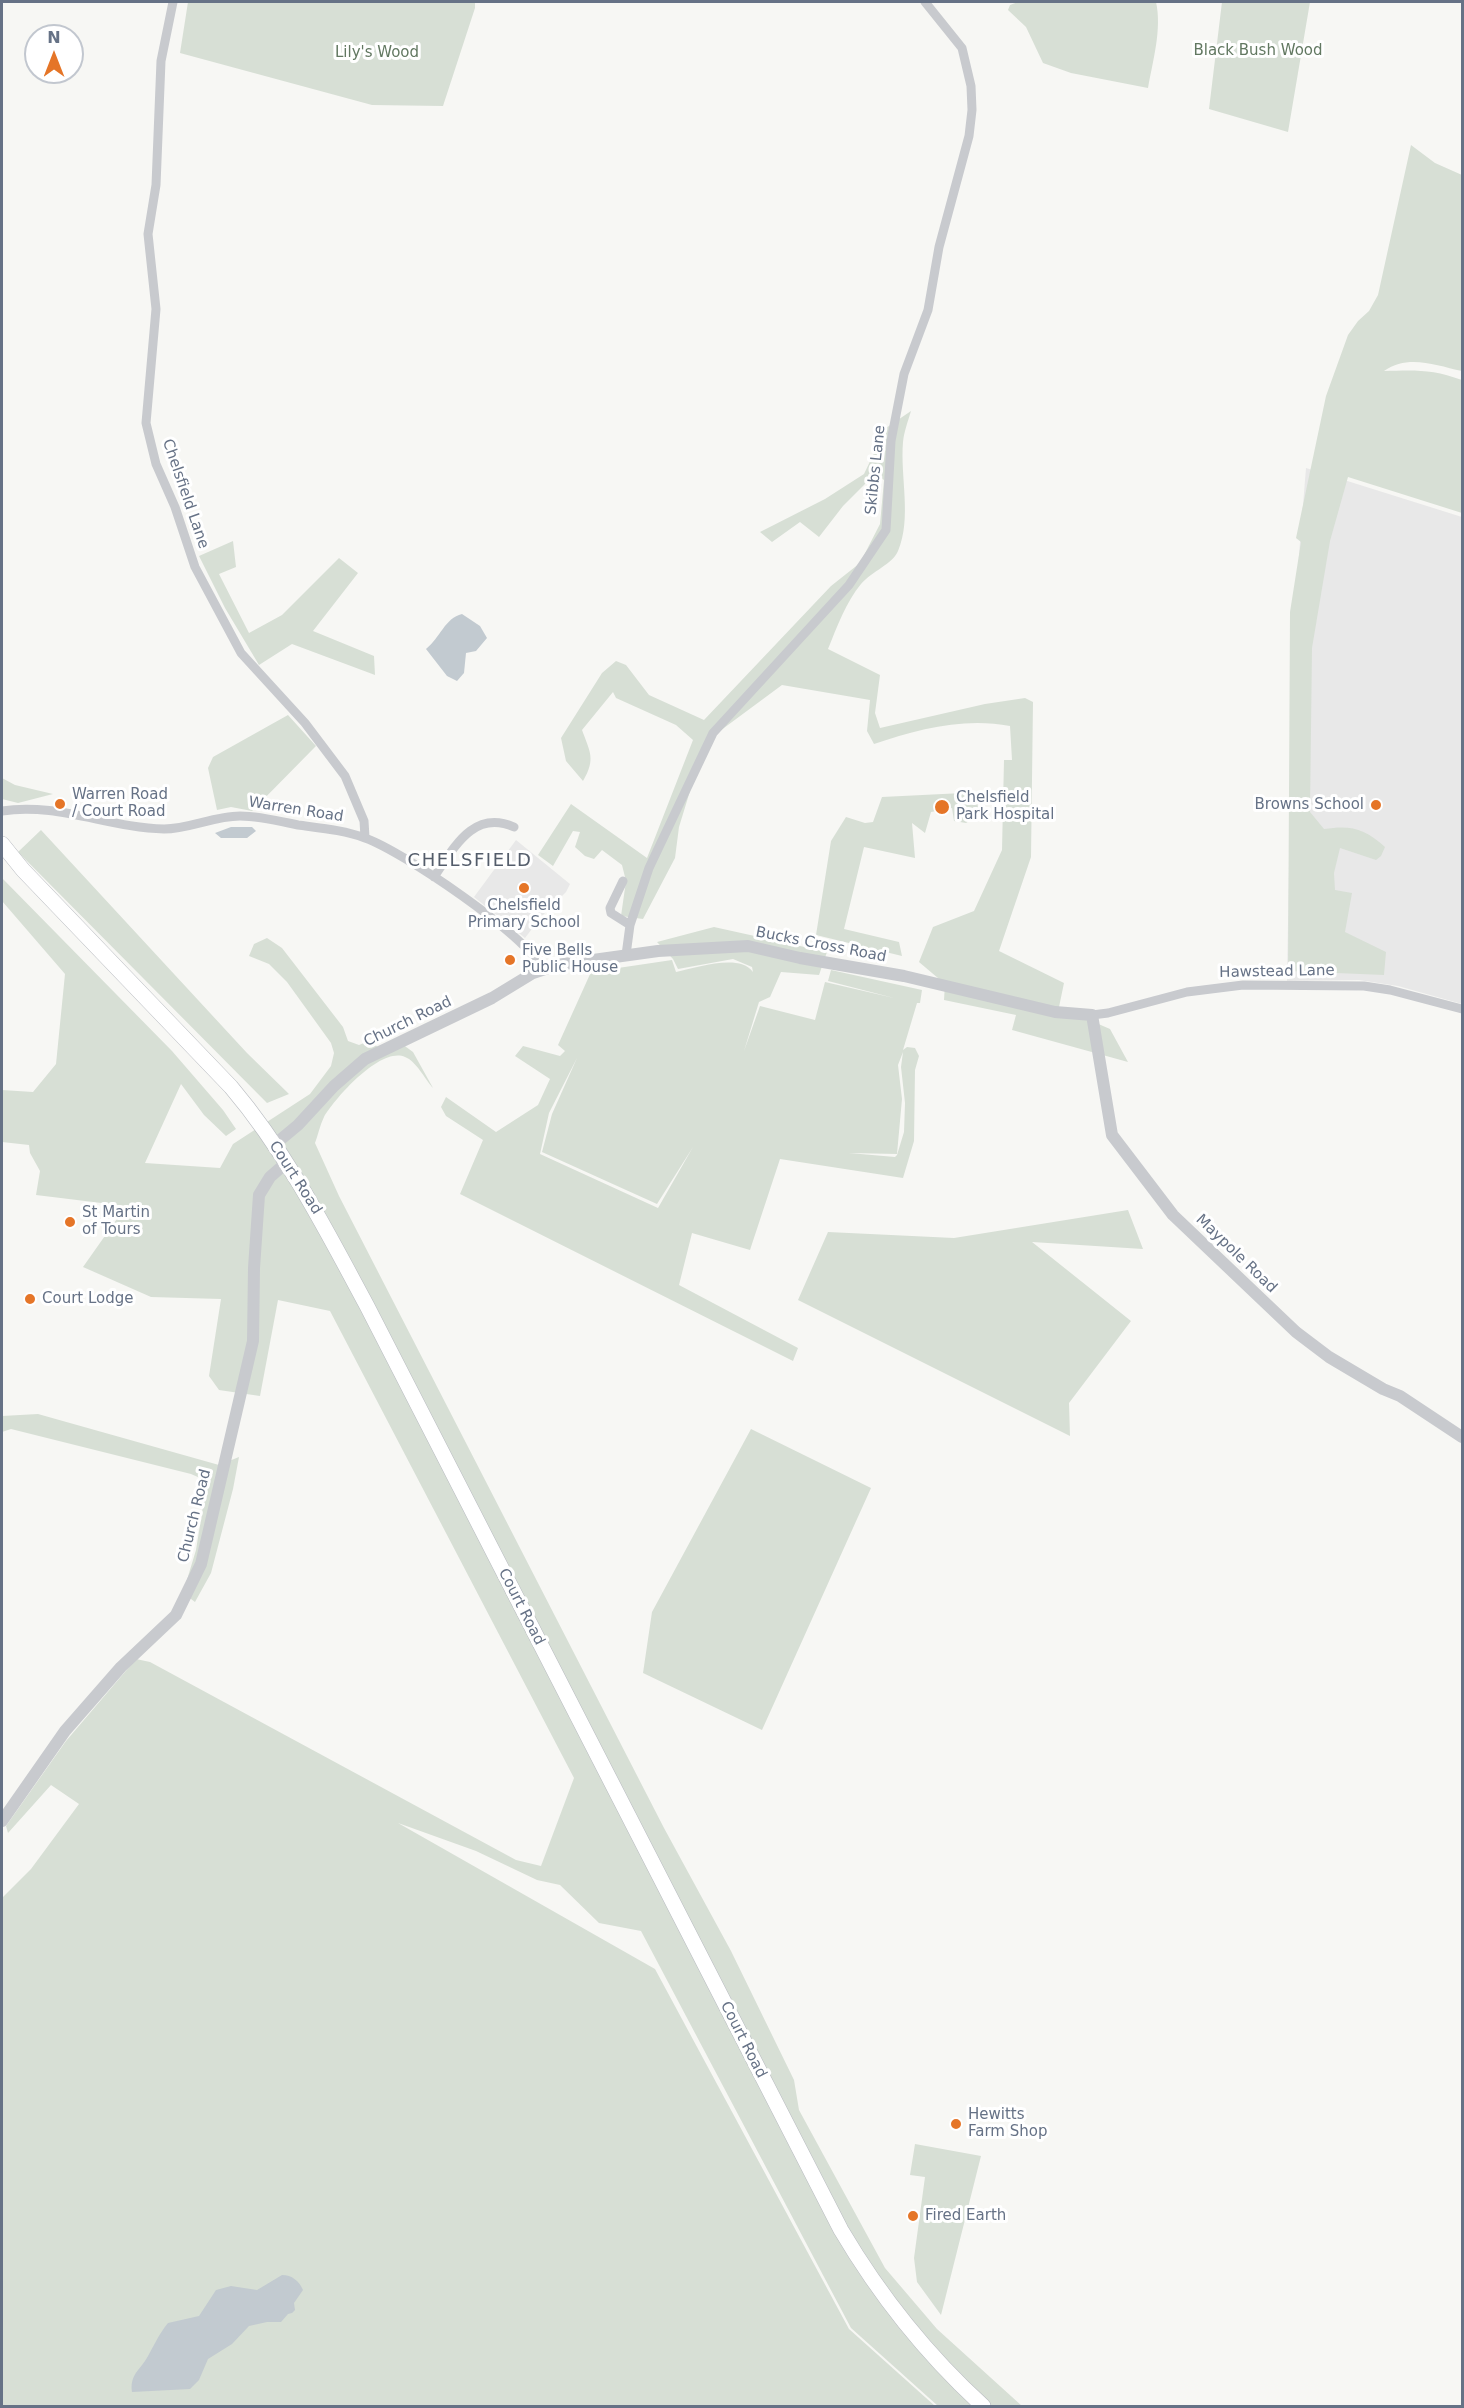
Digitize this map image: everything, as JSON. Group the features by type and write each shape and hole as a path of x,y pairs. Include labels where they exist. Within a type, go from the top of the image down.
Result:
{"main road":[{"name":"Court Road","path":"2,842 23,870 216,1070 247,1107 286,1163 321,1219 367,1306 832,2214 890,2306 931,2354 983,2406"}],"street":[{"name":"Chelsfield Lane","path":"174,2 161,61 156,185 148,234 156,309 146,423 156,464 175,507 195,567 242,652 305,723 345,776 364,821 365,837"},
{"name":"Skibbs Lane","path":"626,955 630,925 649,868 713,733 849,585 886,530 891,441 904,374 928,310 939,247 969,136 972,110 971,86 962,48 925,2"},
{"name":"Warren Road","path":"2,811 22,809 52,812 163,829 226,818 251,817 365,837 434,877 505,929 535,958 542,969"},
{"path":"434,877 460,840 473,829 495,822 514,828"},
{"path":"623,881 610,908 610,913 630,925"},
{"name":"Bucks Cross Road","path":"542,969 626,955 692,948 748,946 809,960 904,976 1048,1011 1092,1015"},
{"name":"Church Road","path":"274,1145 298,1125 334,1086 366,1059 492,998 542,969"},
{"name":"Hawstead Lane","path":"1092,1015 1108,1013 1187,992 1243,985 1364,986 1390,990 1462,1009"},
{"name":"Maypole Road","path":"1092,1015 1112,1135 1173,1215 1296,1332 1329,1357 1383,1389 1400,1396 1462,1437"},
{"name":"Church Road","path":"2,1821 65,1731 121,1667 176,1615 201,1564 253,1341 254,1268 259,1195 270,1177 286,1163"}],"shaded area":[{"name":"Browns School","path":"1306,468 1462,517 1462,1004 1398,986 1359,980 1287,981 1293,629"},
{"path":"462,614 480,626 487,638 476,651 466,653 464,673 457,681 447,676 426,649 451,620"},
{"path":"231,827 252,827 256,831 247,838 221,838 215,833"},
{"name":"Chelsfield Primary School","path":"516,840 570,884 566,892 541,917 525,938 474,897"},
{"path":"282,2275 295,2279 303,2290 294,2303 295,2310 281,2322 249,2326 232,2344 208,2359 199,2380 190,2389 132,2392 135,2375 168,2323 199,2316 216,2290 231,2286 257,2290"}],"green space":[{"name":"Lily's Wood","path":"188,2 475,2 475,8 443,106 372,105 180,53"},
{"path":"1018,2 1156,2 1157,34 1148,88 1071,73 1043,63 1026,27 1008,10 1010,5"},
{"name":"Black Bush Wood","path":"1222,2 1310,2 1288,132 1209,109"},
{"path":"1411,145 1435,163 1462,175 1462,371 1412,362 1393,366 1384,371 1423,371 1462,380 1462,513 1348,477 1330,541 1312,648 1310,812 1324,829 1342,827 1357,829 1385,847 1381,856 1376,860 1340,848 1334,873 1335,890 1352,893 1345,932 1386,952 1384,975 1288,971 1290,612 1301,542 1296,538 1326,396 1348,335 1369,311 1378,295"},
{"path":"911,411 903,442 905,511 898,551 892,560 866,579 856,591 842,615 828,649 880,675 875,713 880,728 985,704 1025,698 1033,702 1031,857 999,951 1064,983 1059,1007 1110,1029 1128,1062 1012,1030 1016,1015 944,1000 945,984 919,962 933,927 974,911 1002,850 1004,760 1012,760 1010,726 976,723 941,726 874,744 867,731 870,700 782,685 705,742 679,827 675,858 643,919 621,916 626,881 622,865 602,850 594,859 585,856 575,847 580,832 573,831 553,866 538,855 571,804 647,858 693,740 676,725 616,698 613,692 582,730 591,761 583,781 566,761 561,738 602,673 616,661 626,665 649,695 704,720 831,586 860,563 880,524 884,480 875,474 843,506 819,537 800,522 772,542 760,532 825,499 864,474 886,428"},
{"path":"233,541 236,567 219,574 249,633 282,615 339,558 358,573 313,631 374,656 375,675 292,644 259,665 225,608 199,556"},
{"path":"288,715 316,746 252,811 231,807 217,810 208,768 213,757"},
{"path":"2,778 15,785 53,794 18,803 2,799"},
{"path":"963,793 977,801 979,815 966,823 954,821 952,808 931,812 925,833 912,823 915,858 864,847 844,929 899,942 902,956 816,935 831,841 846,817 865,823 873,822 882,797"},
{"path":"41,830 247,1053 289,1094 267,1103 18,852"},
{"path":"2,878 172,1051 223,1110 236,1129 226,1136 204,1115 181,1084 145,1163 220,1168 233,1144 310,1094 331,1066 334,1053 331,1043 287,982 269,964 249,956 254,944 267,938 282,948 343,1027 348,1041 359,1045 369,1041 381,1049 402,1044 413,1052 433,1088 409,1059 395,1056 384,1059 360,1076 338,1098 324,1117 315,1143 339,1196 664,1828 731,1951 794,2080 799,2110 885,2268 937,2329 1022,2406 938,2406 851,2328 641,1931 599,1923 560,1885 537,1880 476,1851 398,1823 655,1969 849,2329 935,2406 2,2406 2,1898 31,1869 79,1804 51,1785 8,1833 6,1826 66,1741 136,1659 150,1662 516,1860 541,1866 574,1778 330,1311 278,1300 260,1396 219,1390 209,1376 221,1299 151,1297 83,1267 126,1206 36,1195 40,1171 30,1153 29,1145 2,1142 2,1090 33,1092 56,1064 65,974 2,901"},
{"path":"714,927 827,952 819,975 781,972 770,997 759,1002 744,1051 760,1006 815,1020 825,982 894,998 828,981 831,970 922,990 920,1003 917,1003 903,1050 907,1047 915,1048 919,1056 915,1070 914,1141 903,1178 780,1159 750,1250 692,1233 679,1285 798,1348 793,1361 460,1194 483,1140 446,1116 441,1107 446,1097 496,1132 538,1105 550,1079 515,1056 523,1046 560,1056 565,1051 558,1045 591,972 672,960 676,972 717,963 738,963 747,966 753,972 752,967 733,959 678,969 673,959 657,942","holes":["903,1052 901,1067 905,1103 904,1132 897,1155 895,1157 849,1153 897,1154 902,1099 898,1065","577,1058 552,1114 542,1152 657,1204 693,1147 658,1208 540,1154 549,1113"]},
{"path":"1128,1210 1143,1249 1032,1242 1131,1321 1069,1403 1070,1436 798,1300 828,1232 954,1238"},
{"path":"38,1414 219,1465 239,1457 211,1573 195,1602 183,1593 196,1550 207,1481 191,1474 11,1429 2,1432 2,1416"},
{"path":"751,1429 871,1488 762,1730 643,1673 652,1612"},
{"path":"915,2144 981,2156 941,2315 917,2282 914,2258 925,2177 910,2175"}],"place":[{"name":"Warren Road / Court Road","path":"60,804"},
{"name":"Browns School","path":"1376,805"},
{"name":"Chelsfield Park Hospital","path":"942,807"},
{"name":"Chelsfield Primary School","path":"524,888"},
{"name":"Five Bells Public House","path":"510,960"},
{"name":"St Martin of Tours","path":"70,1222"},
{"name":"Court Lodge","path":"30,1299"},
{"name":"Hewitts Farm Shop","path":"956,2124"},
{"name":"Fired Earth","path":"913,2216"}],"district":[{"name":"CHELSFIELD","path":"470,861"}]}
